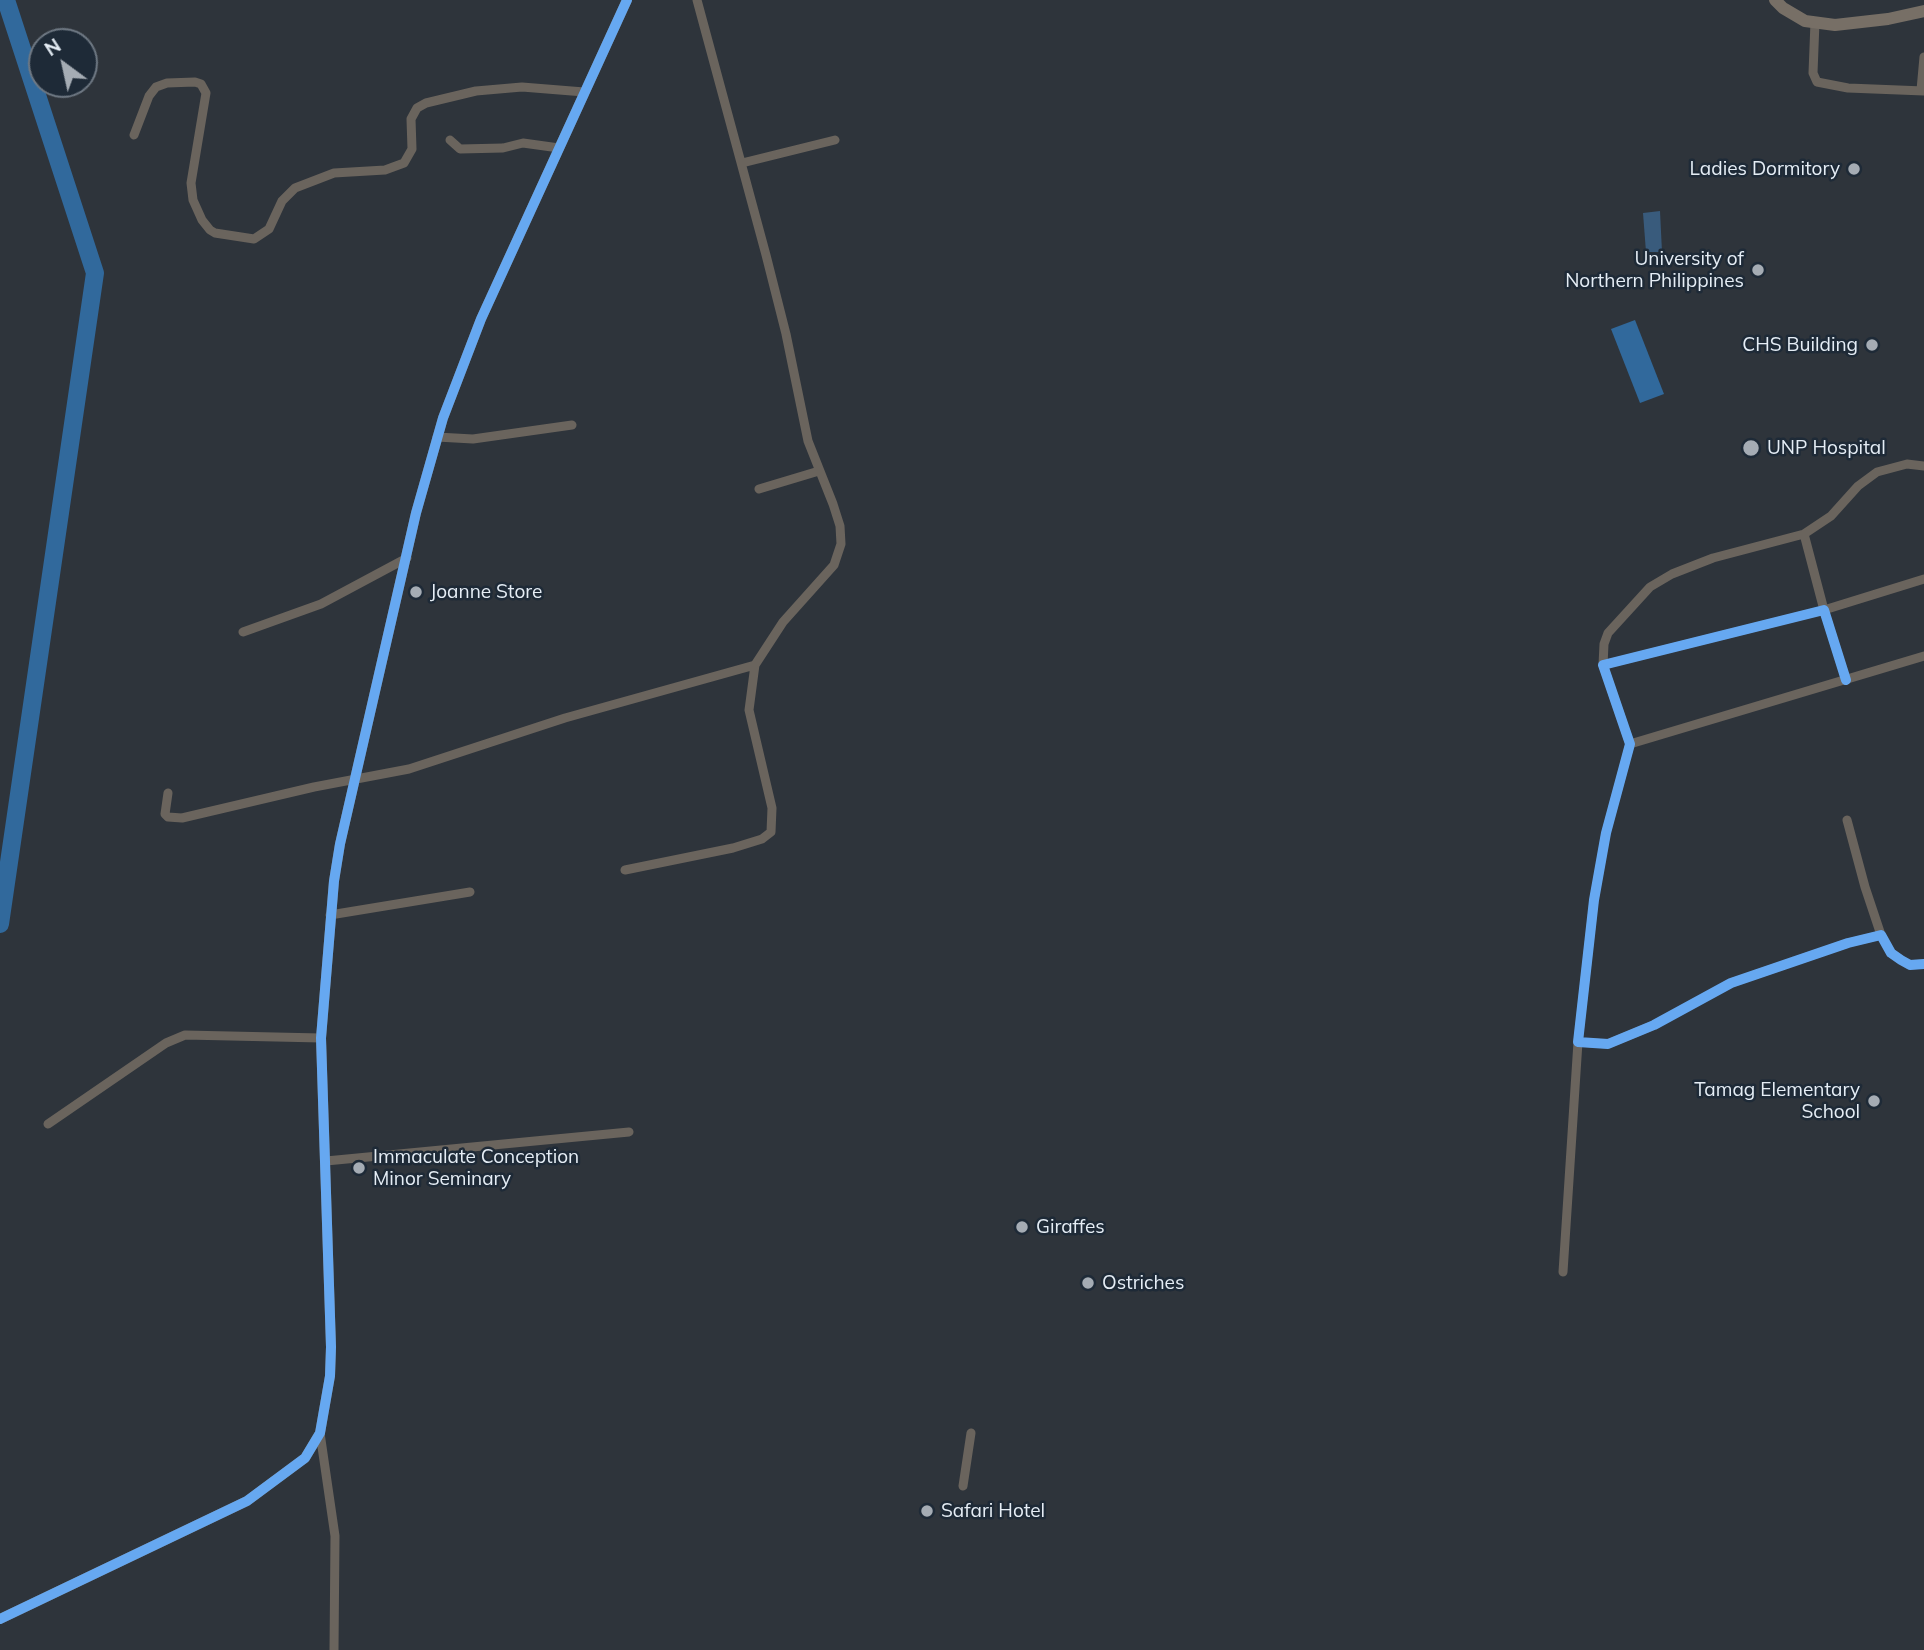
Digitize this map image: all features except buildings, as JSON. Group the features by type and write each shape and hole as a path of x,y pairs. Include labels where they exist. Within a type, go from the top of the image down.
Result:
{"main road":[{"path":"1775,0 1805,21 1835,25 1888,19 1924,11"}],"street":[{"path":"0,1619 247,1501 305,1458 320,1433 326,1409 330,1366 321,1038 336,863 436,437 481,319 628,0"},
{"path":"625,870 733,848 762,839 771,832 772,807 749,710 755,665 783,622 828,574 840,552 840,526 808,440 786,334 697,0"},
{"path":"1815,22 1813,73 1817,82 1848,88 1922,90 1924,57"},
{"path":"134,135 149,96 156,87 167,83 201,84 205,93 191,183 193,200 210,230 254,239 269,229 282,201 295,188 334,173 385,170 404,163 412,149 411,119 417,108 426,103 476,91 522,87 584,92"},
{"path":"450,140 460,149 502,148 523,143 559,148"},
{"path":"742,163 835,140"},
{"path":"436,437 473,439 572,425"},
{"path":"1563,1272 1578,1042 1594,900 1606,833 1630,744 1603,665 1604,644 1608,633 1650,587 1672,574 1713,558 1804,534 1831,516 1858,486 1878,472 1907,464 1924,466"},
{"path":"759,489 819,471"},
{"path":"1804,534 1846,680"},
{"path":"243,632 321,604 407,558"},
{"path":"1603,665 1824,610 1924,579"},
{"path":"1630,744 1924,656"},
{"path":"168,793 165,814 168,817 182,818 434,762 565,718 755,665"},
{"path":"1847,820 1881,935 1891,953 1900,960 1910,965 1924,964"},
{"path":"330,915 470,891"},
{"path":"1578,1042 1608,1044 1654,1025 1731,983 1848,943 1881,935"},
{"path":"48,1124 166,1043 185,1035 321,1038"},
{"path":"326,1161 629,1132"},
{"path":"320,1433 335,1536 334,1650"},
{"path":"963,1486 971,1433"}],"shaded area":[{"path":"1660,211 1662,252 1646,252 1643,213"},
{"path":"1635,320 1664,394 1640,403 1611,329"}],"waterway":[{"path":"0,924 95,273 6,0"}],"cycle path":[{"path":"0,1619 247,1501 305,1458 320,1433 330,1376 331,1347 321,1038 334,881 340,844 416,513 443,418 481,319 627,0"},
{"path":"1846,680 1824,610 1603,665 1630,744 1606,833 1594,900 1578,1042 1608,1044 1654,1025 1731,983 1848,943 1881,935 1891,953 1901,960 1910,965 1924,964"}],"place":[{"name":"Ladies Dormitory","path":"1854,169"},
{"name":"University of Northern Philippines","path":"1758,270"},
{"name":"CHS Building","path":"1872,345"},
{"name":"UNP Hospital","path":"1751,448"},
{"name":"Joanne Store","path":"416,592"},
{"name":"Tamag Elementary School","path":"1874,1101"},
{"name":"Immaculate Conception Minor Seminary","path":"359,1168"},
{"name":"Giraffes","path":"1022,1227"},
{"name":"Ostriches","path":"1088,1283"},
{"name":"Safari Hotel","path":"927,1511"}]}
